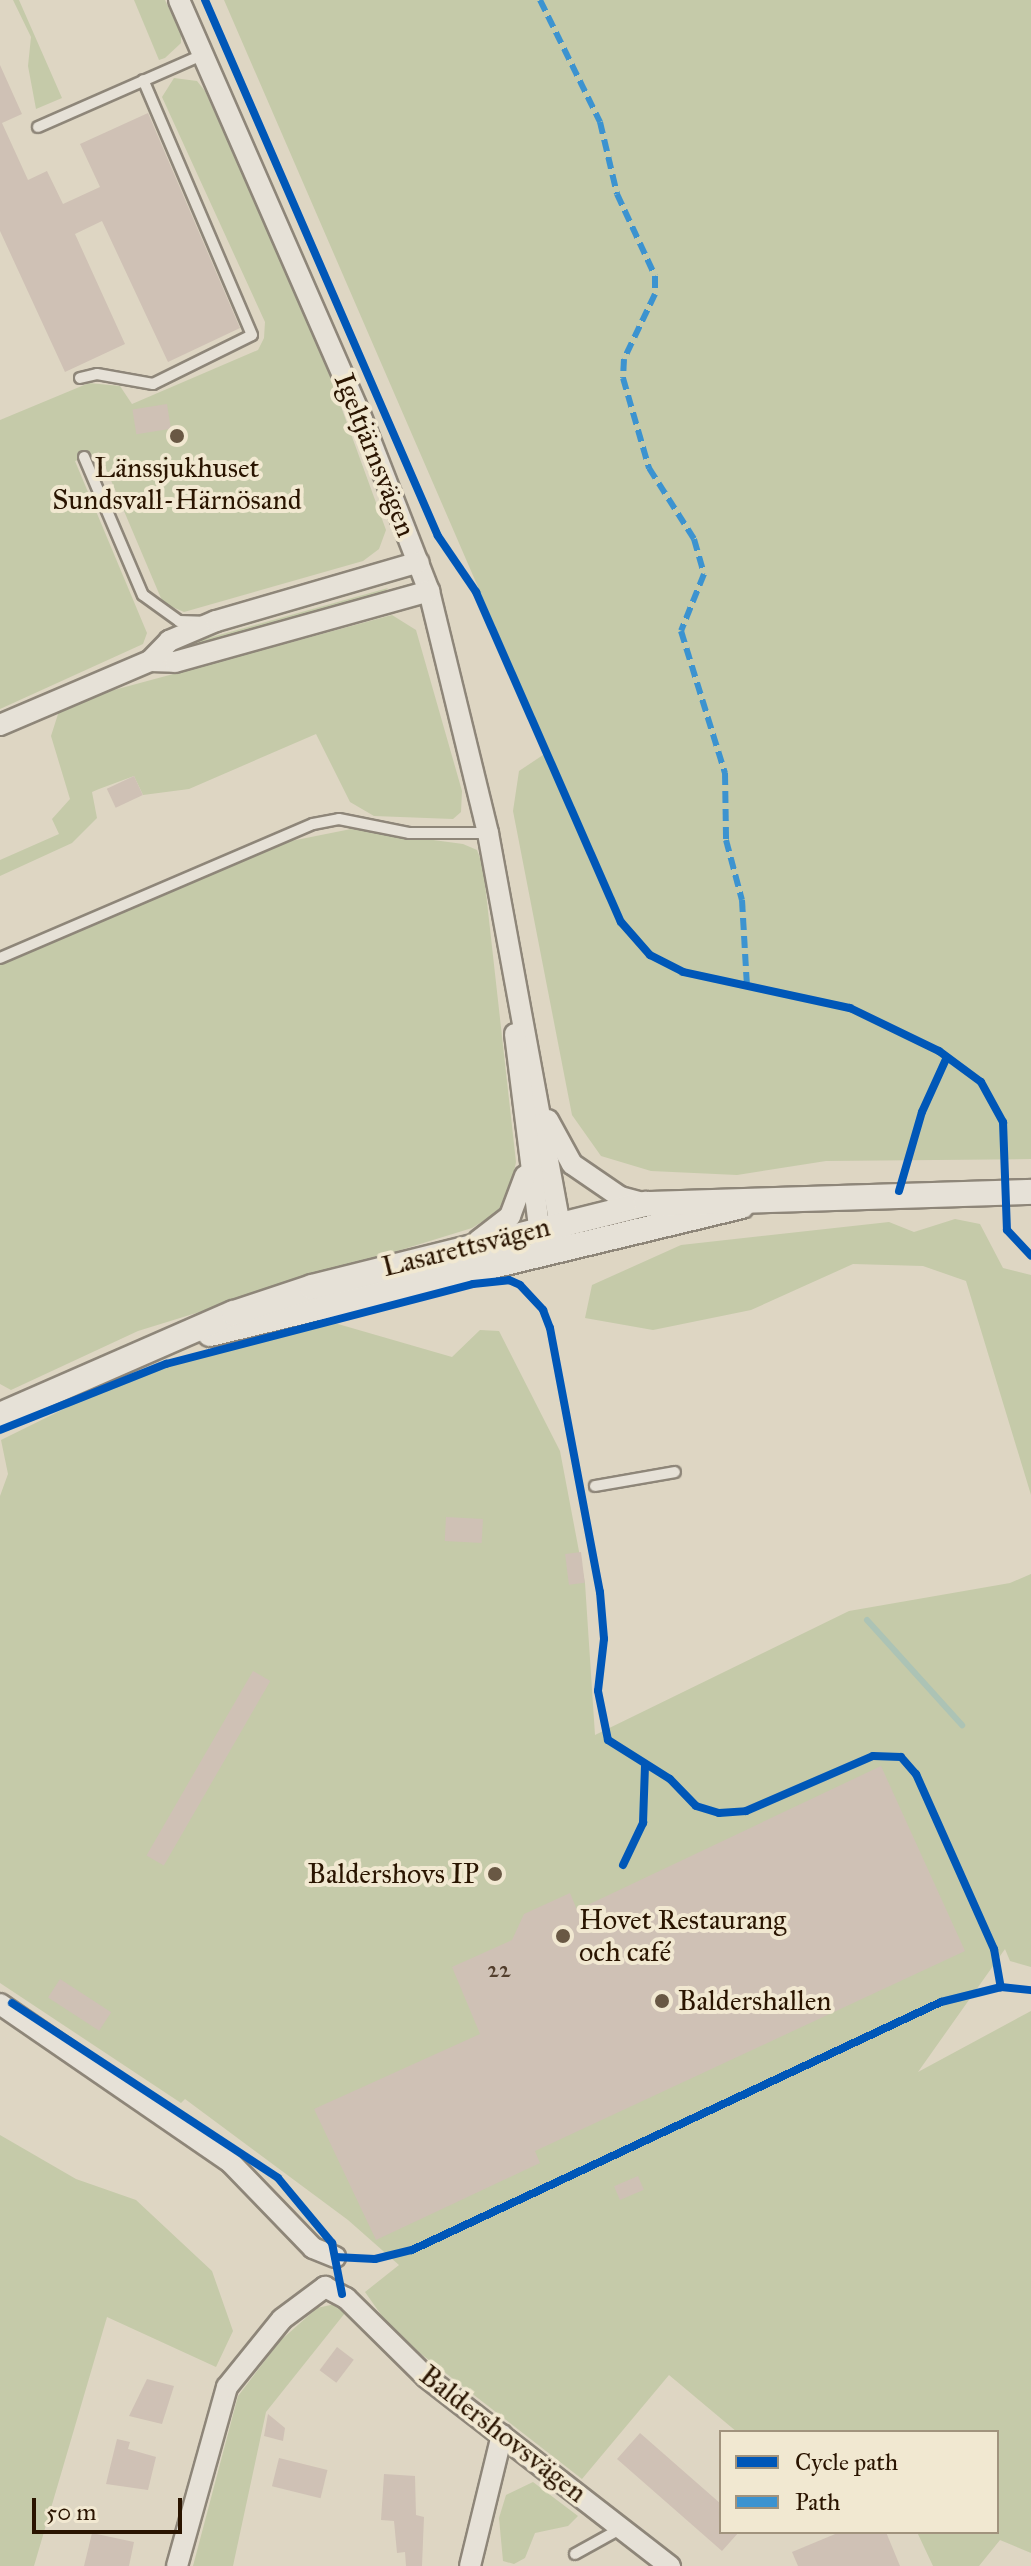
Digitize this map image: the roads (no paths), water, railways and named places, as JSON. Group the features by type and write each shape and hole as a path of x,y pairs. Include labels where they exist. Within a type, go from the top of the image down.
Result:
{"street":[{"name":"Igeltjärnsvägen","path":"179,0 429,591 488,833 538,1100 549,1226 555,1255"},
{"path":"0,725 150,661 169,641 216,621 419,562"},
{"path":"150,661 175,662 429,591"},
{"name":"Igeltjärnsvägen","path":"506,930 527,1168 549,1226"},
{"name":"Igeltjärnsvägen","path":"538,1100 572,1164 620,1197 646,1204"},
{"name":"Igeltjärnsvägen","path":"475,1242 510,1216 527,1168"},
{"name":"Lasarettsvägen","path":"0,1415 176,1339 312,1287 475,1242 646,1204 1030,1192"},
{"name":"Lasarettsvägen","path":"176,1339 555,1255 765,1199"},
{"path":"4,2007 231,2163 313,2248 335,2257"},
{"name":"Baldershovsvägen","path":"177,2566 227,2387 282,2319 325,2287 338,2290 426,2377 670,2566"},
{"path":"470,2566 502,2435"}],"lane":[{"path":"38,127 204,54"},
{"path":"80,378 97,374 153,384 252,335 143,80"},
{"path":"84,457 143,595 179,621 216,621"},
{"path":"0,958 313,824 339,819 409,833 488,833"},
{"path":"595,1486 675,1472"},
{"path":"575,2554 622,2528"}],"waterway":[{"path":"867,1620 962,1725"}],"place":[{"name":"Länssjukhuset Sundsvall-Härnösand","path":"177,436"},
{"name":"Baldershovs IP","path":"495,1874"},
{"name":"Hovet Restaurang och café","path":"563,1936"},
{"name":"Baldershallen","path":"662,2001"}]}
